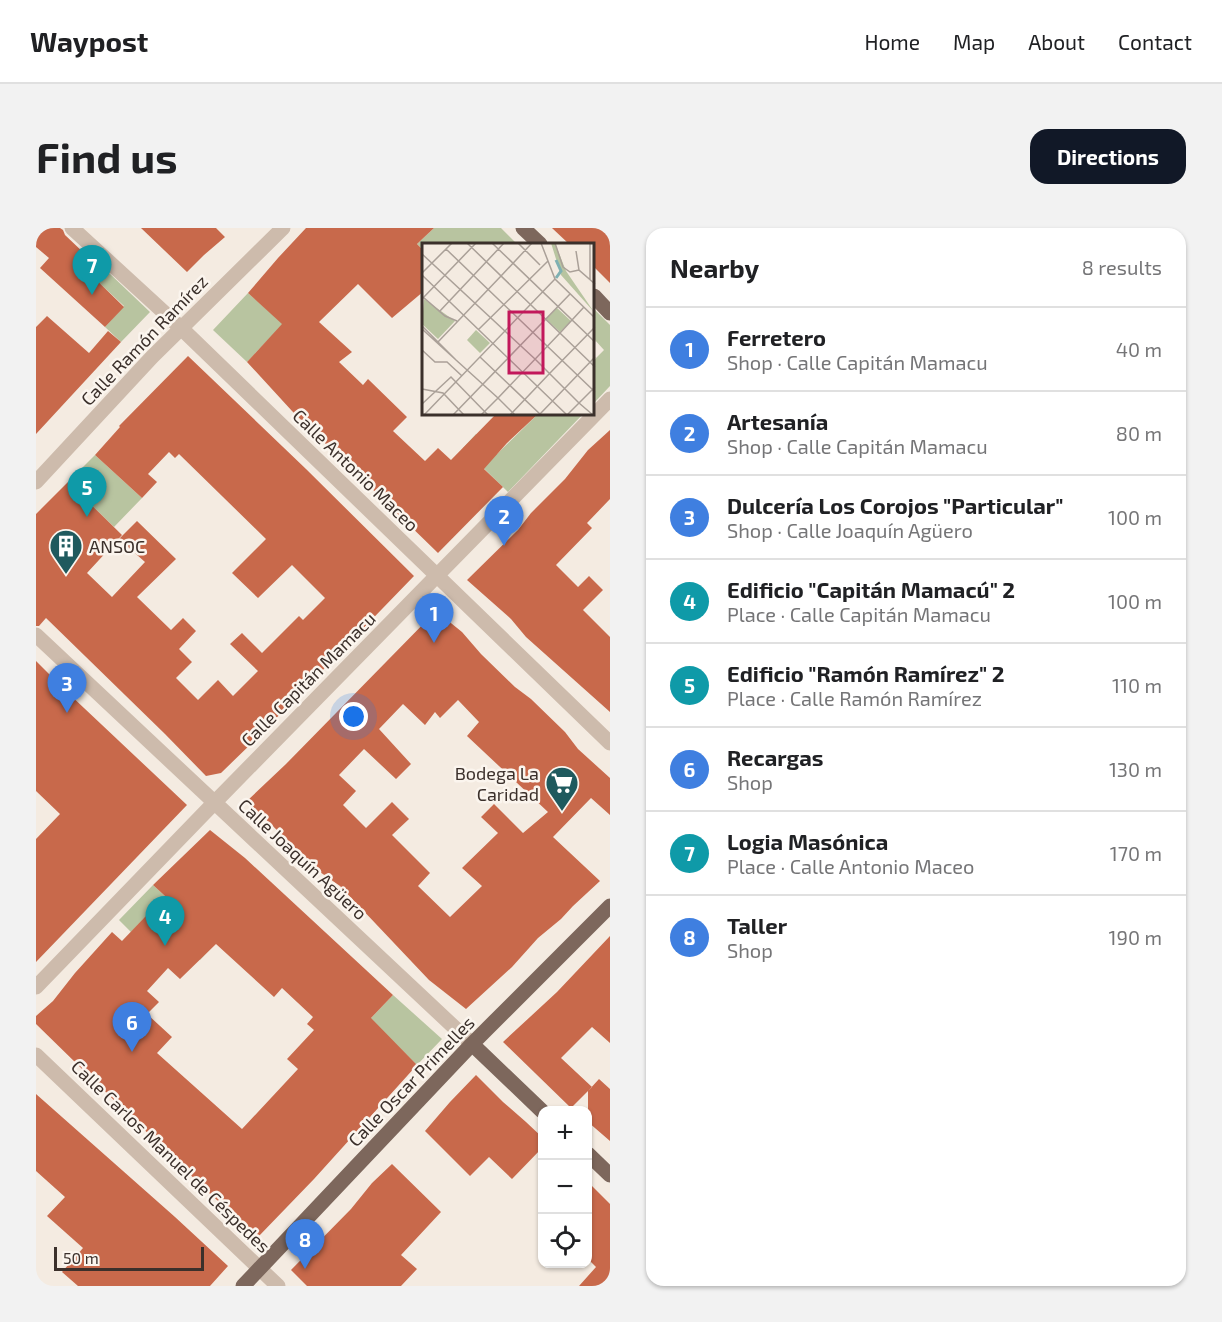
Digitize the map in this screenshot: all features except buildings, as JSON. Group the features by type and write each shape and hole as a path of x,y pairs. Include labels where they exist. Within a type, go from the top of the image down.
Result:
{"main road":[{"path":"523,228 539,243"},
{"path":"595,297 610,313"},
{"name":"Calle Oscar Primelles","path":"243,1286 472,1044 610,906"},
{"name":"Calle Joaquín Agüero","path":"472,1044 538,1106"},
{"path":"592,1158 610,1175"}],"street":[{"name":"Calle Antonio Maceo","path":"72,228 181,328 610,743"},
{"name":"Calle Ramón Ramírez","path":"36,482 152,357 283,228"},
{"name":"Calle Capitán Mamacu","path":"595,414 610,399"},
{"name":"Calle Capitán Mamacu","path":"36,987 593,416"},
{"name":"Calle Joaquín Agüero","path":"36,635 472,1044"},
{"name":"Calle Carlos Manuel de Céspedes","path":"36,1055 278,1286"}],"green space":[{"path":"434,228 501,228 516,243 422,243 422,249 417,244"},
{"path":"87,252 150,312 121,342 105,327 124,306 77,262"},
{"path":"248,293 283,324 247,362 213,330"},
{"path":"595,310 610,325 610,386 595,402 595,359 604,350 595,340"},
{"path":"536,416 581,416 508,492 463,448 476,434 497,454"},
{"path":"95,455 142,498 114,527 68,482"},
{"path":"153,885 216,943 200,960 150,912 131,932 119,920"},
{"path":"393,995 442,1039 417,1065 370,1019"}],"place":[{"name":"Logia Masónica","path":"92,295"},
{"name":"Edificio \"Ramón Ramírez\" 2","path":"87,517"},
{"name":"Artesanía","path":"504,546"},
{"name":"ANSOC","path":"66,575"},
{"name":"Ferretero","path":"434,643"},
{"name":"Dulcería Los Corojos \"Particular\"","path":"67,713"},
{"name":"Bodega La Caridad","path":"562,812"},
{"name":"Edificio \"Capitán Mamacú\" 2","path":"165,946"},
{"name":"Recargas","path":"132,1052"},
{"name":"Taller","path":"305,1269"}]}
